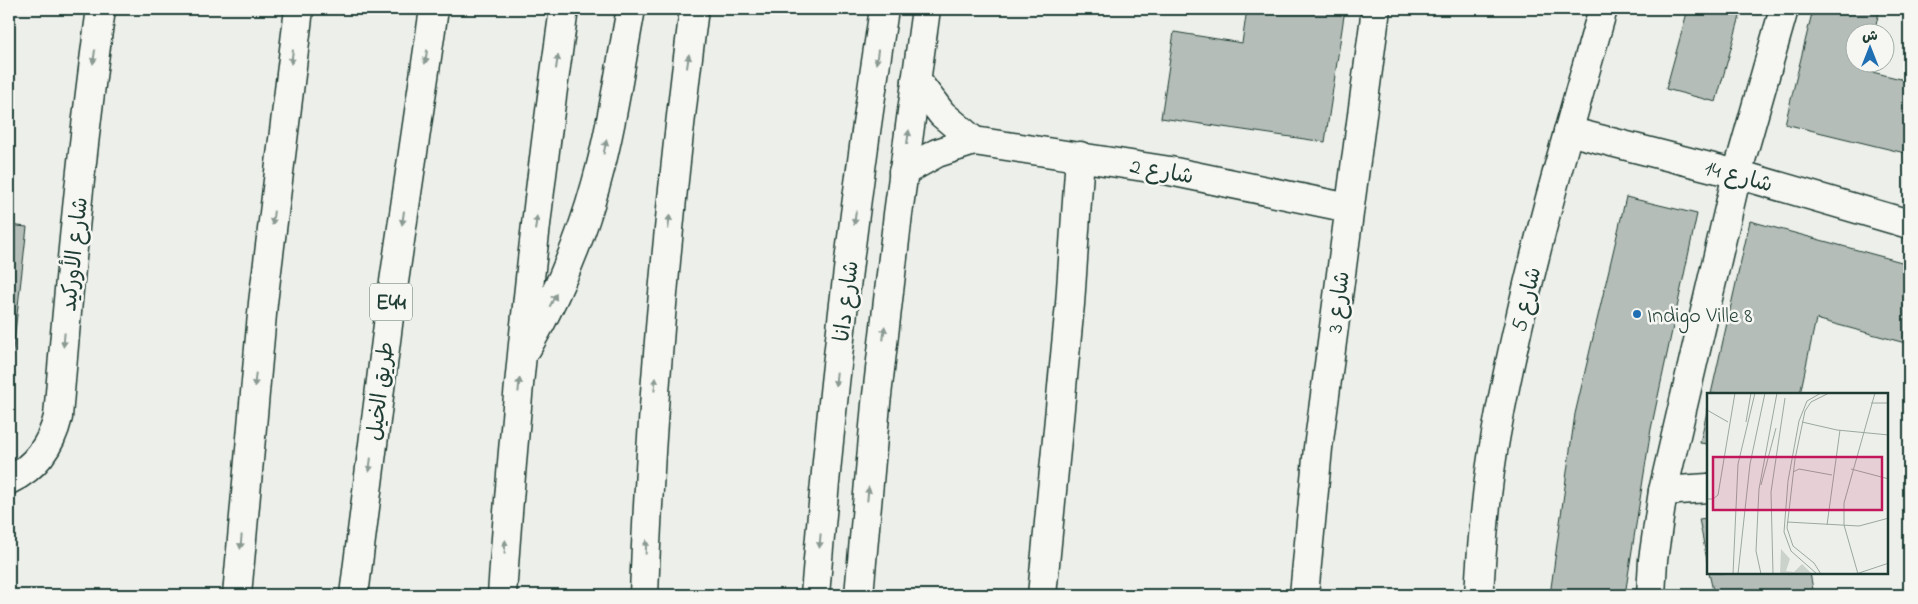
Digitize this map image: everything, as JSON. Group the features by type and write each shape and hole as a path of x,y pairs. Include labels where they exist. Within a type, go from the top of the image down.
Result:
{"main road":[{"name":"شارع الأوركيد","path":"9,480 19,475 41,456 55,431 58,417 72,254 101,9"},
{"path":"237,595 261,322 299,9"},
{"name":"طريق الخيل","path":"354,595 390,309 434,9"},
{"path":"502,595 521,358 549,113 564,9"},
{"path":"521,358 557,290 586,220 606,145 632,9"},
{"path":"644,595 654,399 665,266 694,9"},
{"name":"شارع دانا","path":"815,595 830,428 848,273 884,9"},
{"name":"شارع دانا","path":"859,595 876,404 903,172 926,9"},
{"name":"شارع 3","path":"1304,595 1318,448 1376,9"},
{"name":"شارع 5","path":"1479,595 1483,527 1497,426 1514,344 1568,131 1603,9"},
{"path":"1651,595 1653,560 1663,491 1737,174 1784,9"},
{"path":"916,80 942,114 974,141"},
{"name":"شارع 14","path":"1568,131 1737,174 1909,224"},
{"name":"شارع 2","path":"903,172 937,153 974,141 1080,156 1260,188 1349,208"},
{"path":"1042,595 1070,304 1080,156"},
{"path":"1663,491 1707,488"}],"building":[{"path":"1247,9 1345,9 1325,142 1161,118 1174,32 1242,43"},
{"path":"1688,9 1742,9 1716,102 1666,89"},
{"path":"1813,9 1880,9 1877,22 1846,22 1846,72 1872,72 1909,81 1909,154 1785,124"},
{"path":"1880,9 1909,9 1909,16"},
{"name":"Indigo Ville 8","path":"1626,197 1697,214 1651,429 1625,595 1550,595 1575,414"},
{"path":"1750,221 1909,264 1909,344 1816,319 1800,393 1711,393"},
{"path":"9,225 27,227 9,385"},
{"path":"1707,412 1707,444 1700,443"},
{"path":"1707,518 1707,560 1699,519"},
{"path":"1709,574 1810,574 1814,595 1714,595"}],"place":[{"name":"Indigo Ville 8","path":"1637,314"}]}
